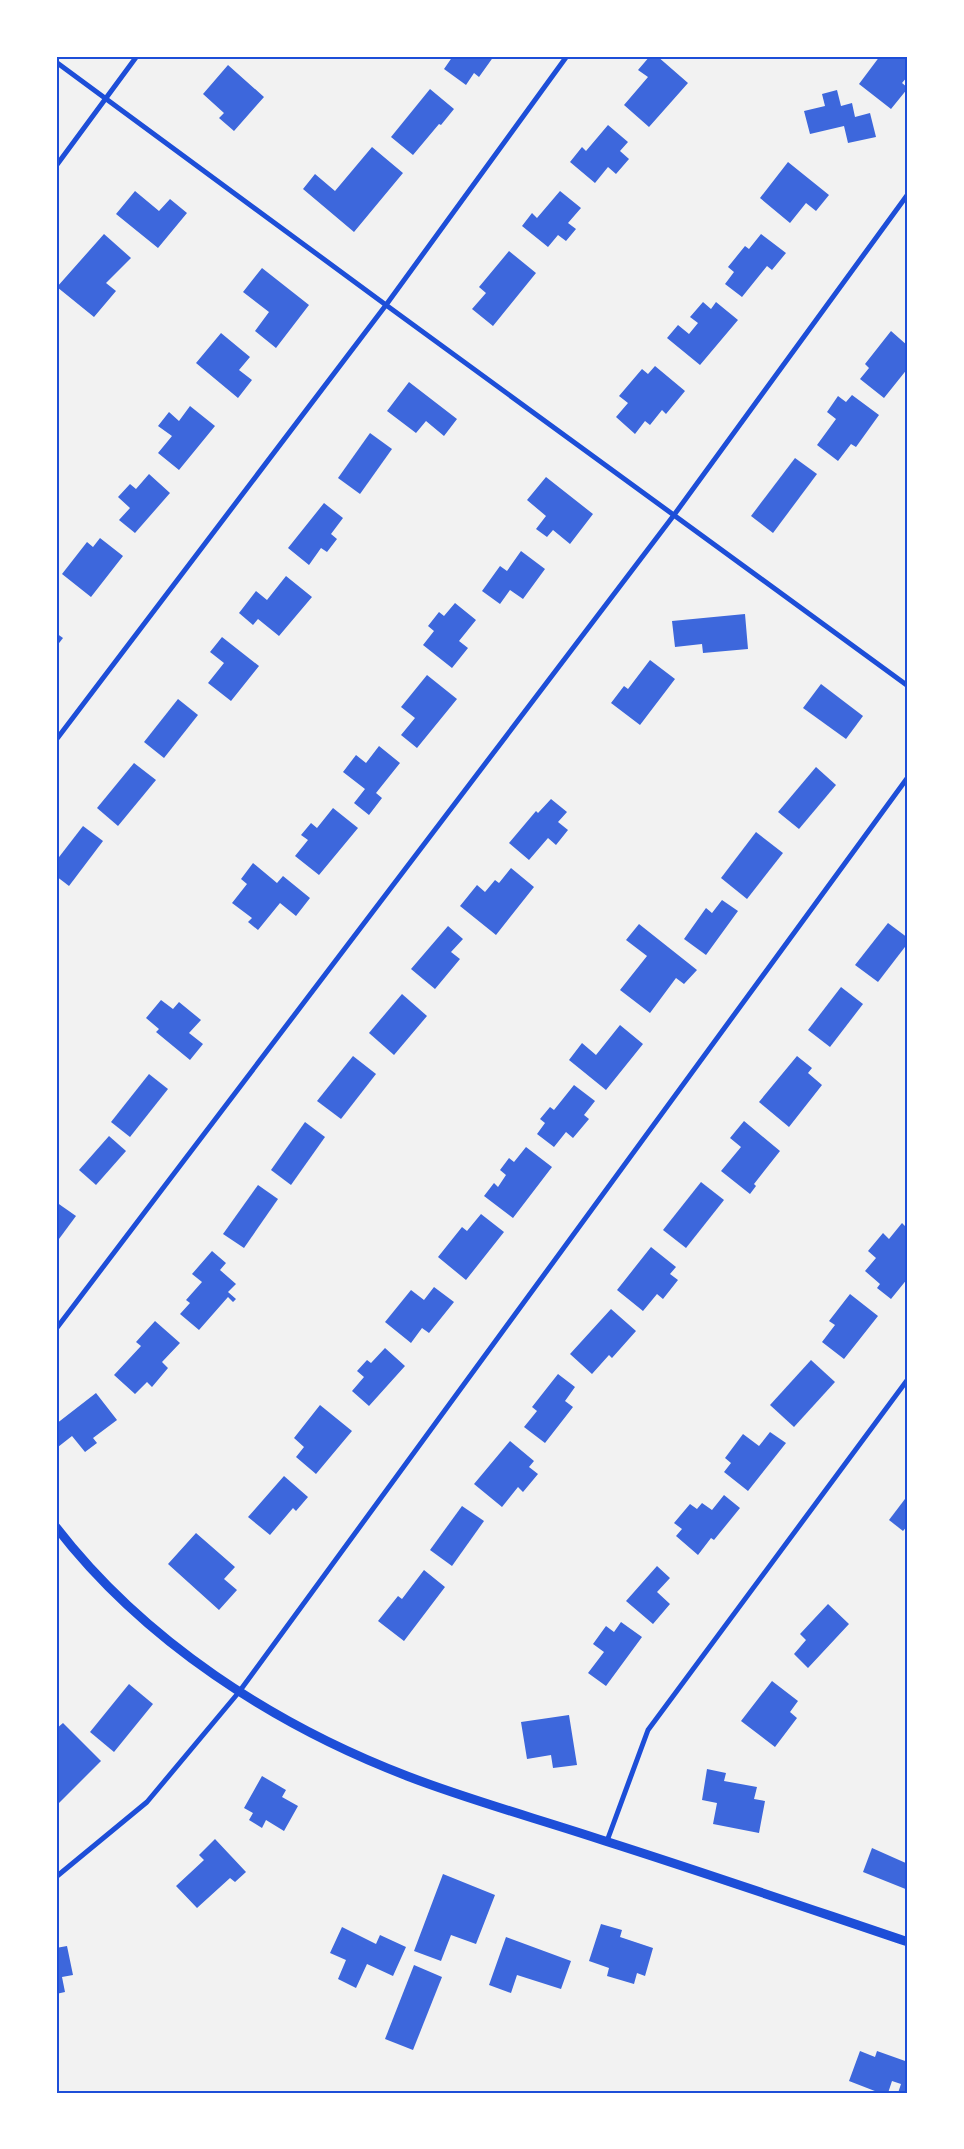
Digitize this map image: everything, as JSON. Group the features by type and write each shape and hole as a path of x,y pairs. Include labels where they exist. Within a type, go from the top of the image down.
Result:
{"street":[{"path":"56,166 137,56"},
{"path":"56,740 386,305 567,56"},
{"path":"56,62 908,686"},
{"path":"56,1328 674,514 908,194"},
{"path":"56,1877 147,1802 239,1692 908,777"},
{"path":"606,1841 648,1730 908,1379"},
{"path":"56,1527 99,1578 168,1640 239,1692 325,1741 406,1776 908,1942"}],"building":[{"path":"453,56 494,56 479,77 474,73 466,85 444,69"},
{"path":"650,56 657,56 688,83 649,127 624,105 648,77 638,70"},
{"path":"880,56 908,56 908,76 902,83 908,88 891,109 859,84"},
{"path":"228,65 264,97 234,131 219,118 224,113 203,94"},
{"path":"430,89 454,109 413,155 391,137"},
{"path":"837,90 841,106 852,103 855,117 870,113 876,137 848,143 844,126 810,134 804,111 825,106 822,94"},
{"path":"608,125 628,142 620,151 629,159 616,174 608,167 595,183 570,162 582,147 586,151"},
{"path":"372,147 403,173 354,232 303,189 315,174 335,191"},
{"path":"788,162 829,195 816,211 806,203 790,223 760,198"},
{"path":"135,191 159,211 170,199 187,213 158,248 116,214"},
{"path":"560,191 581,208 568,223 576,229 566,241 558,235 548,247 522,226 532,213 537,218"},
{"path":"104,234 131,258 106,283 116,291 94,317 57,287"},
{"path":"761,234 786,253 772,270 767,266 742,297 725,284 734,272 728,267 745,246 749,249"},
{"path":"509,251 536,273 493,326 472,309 486,293 479,287"},
{"path":"262,268 309,305 276,348 255,331 269,312 243,292"},
{"path":"703,302 711,309 716,302 738,320 700,365 667,338 678,325 689,334 698,323 690,317"},
{"path":"891,331 908,346 908,368 884,398 860,379 869,368 865,364"},
{"path":"221,333 250,357 239,370 252,380 238,398 196,363"},
{"path":"655,366 685,391 666,414 662,410 650,425 645,421 635,434 616,417 628,403 619,396 642,369 648,374"},
{"path":"409,382 457,419 444,436 426,421 416,433 387,411"},
{"path":"852,395 879,415 856,447 851,444 838,461 817,445 836,419 827,412 838,396 846,402"},
{"path":"190,406 215,426 179,470 158,453 172,436 158,426 169,412 179,421"},
{"path":"370,433 392,449 360,494 338,478"},
{"path":"795,458 817,474 773,533 751,516"},
{"path":"149,474 170,493 135,533 119,520 130,508 118,497 130,484 136,489"},
{"path":"546,477 593,514 570,544 553,530 547,537 536,529 546,516 527,500"},
{"path":"324,503 343,518 331,534 337,539 327,552 321,548 309,565 288,548"},
{"path":"100,538 123,556 91,597 62,574 87,542 93,547"},
{"path":"521,551 545,569 523,599 510,590 500,604 482,591 500,566 507,571"},
{"path":"286,576 312,597 279,636 258,619 253,625 239,613 256,591 267,600"},
{"path":"455,603 476,620 459,641 468,648 452,668 423,645 434,631 428,626 439,612 444,616"},
{"path":"745,614 748,649 703,653 702,644 675,647 672,621"},
{"path":"56,633 63,638 56,647"},
{"path":"222,637 259,666 231,701 208,683 224,663 210,652"},
{"path":"650,660 675,679 640,725 611,703 624,686 628,689"},
{"path":"427,675 457,699 417,748 401,735 415,718 401,707"},
{"path":"821,684 863,716 846,739 803,708"},
{"path":"178,699 198,715 164,758 144,742"},
{"path":"379,746 400,763 376,793 382,798 369,815 354,803 365,789 343,772 356,755 366,763"},
{"path":"134,763 156,780 118,826 97,808"},
{"path":"816,767 836,785 799,829 778,812"},
{"path":"551,799 567,812 558,822 568,830 556,845 548,838 529,860 509,843 536,811 538,813"},
{"path":"333,808 358,828 319,875 295,856 308,840 301,835 311,823 317,828"},
{"path":"83,826 103,841 69,886 56,876 56,861"},
{"path":"756,832 783,853 747,899 721,878"},
{"path":"253,863 277,883 283,876 310,898 296,916 280,903 258,930 248,922 252,918 232,903 247,884 241,879"},
{"path":"511,868 534,887 496,935 460,906 477,885 485,892 495,880 499,883"},
{"path":"722,900 738,911 706,955 684,939 706,908 712,913"},
{"path":"888,923 908,938 908,943 878,982 855,965"},
{"path":"639,924 697,970 684,984 676,978 650,1013 620,990 647,956 626,940"},
{"path":"448,926 463,939 451,952 460,959 435,989 411,969"},
{"path":"841,987 863,1004 830,1047 808,1030"},
{"path":"402,994 427,1016 394,1055 369,1033"},
{"path":"161,1000 173,1009 179,1002 201,1020 189,1033 203,1044 190,1060 156,1032 159,1029 146,1018"},
{"path":"620,1025 643,1044 606,1090 569,1060 582,1043 596,1055"},
{"path":"353,1056 376,1074 341,1119 317,1101"},
{"path":"797,1056 812,1068 808,1073 822,1085 789,1127 759,1102"},
{"path":"149,1074 168,1089 130,1137 111,1122"},
{"path":"574,1085 595,1101 584,1115 589,1119 573,1138 566,1132 554,1147 537,1134 545,1123 540,1119 550,1107 554,1110"},
{"path":"744,1121 780,1151 754,1184 756,1186 750,1194 721,1171 741,1147 730,1138"},
{"path":"305,1122 325,1137 291,1185 271,1170"},
{"path":"109,1136 126,1151 96,1185 79,1170"},
{"path":"526,1147 552,1167 513,1218 484,1196 494,1183 498,1187 506,1175 500,1170 509,1158 514,1162"},
{"path":"701,1182 724,1200 686,1248 663,1230"},
{"path":"258,1185 278,1199 244,1248 223,1234"},
{"path":"56,1202 76,1216 56,1243"},
{"path":"481,1214 504,1232 466,1280 438,1257 462,1227 467,1231"},
{"path":"902,1223 908,1229 908,1278 891,1299 877,1288 880,1284 865,1271 876,1258 868,1251 883,1233 889,1239"},
{"path":"651,1247 676,1267 670,1274 678,1280 663,1299 657,1294 643,1311 617,1290"},
{"path":"212,1251 226,1263 220,1270 236,1284 228,1292 236,1299 233,1302 228,1297 199,1330 180,1314 190,1303 186,1300 202,1282 192,1274"},
{"path":"434,1287 454,1302 429,1333 422,1328 411,1343 385,1322 411,1290 424,1300"},
{"path":"850,1294 878,1316 844,1359 822,1342 835,1325 829,1321"},
{"path":"611,1309 636,1331 612,1358 609,1355 592,1374 570,1354"},
{"path":"155,1321 180,1343 162,1362 168,1368 152,1387 147,1382 135,1394 114,1375 141,1346 136,1342"},
{"path":"385,1348 405,1366 369,1406 352,1391 364,1377 357,1371 367,1360 371,1363"},
{"path":"811,1360 835,1382 794,1427 770,1405"},
{"path":"558,1374 575,1387 565,1401 573,1407 545,1443 524,1427 537,1411 532,1407"},
{"path":"96,1393 117,1420 93,1438 97,1443 85,1452 72,1436 58,1447 56,1424"},
{"path":"320,1405 352,1431 316,1474 296,1457 304,1447 294,1438"},
{"path":"770,1432 786,1443 748,1491 724,1472 731,1463 725,1458 743,1434 759,1446"},
{"path":"510,1441 534,1461 529,1467 538,1474 523,1492 518,1487 502,1507 474,1484"},
{"path":"284,1476 308,1497 296,1511 293,1508 270,1535 248,1517"},
{"path":"724,1495 740,1508 714,1540 711,1538 698,1555 676,1536 682,1529 674,1523 690,1504 697,1509 702,1503 712,1510"},
{"path":"908,1495 908,1525 903,1531 889,1520"},
{"path":"462,1506 484,1521 452,1566 430,1550"},
{"path":"196,1533 235,1567 224,1579 237,1590 219,1610 168,1564"},
{"path":"657,1566 670,1578 657,1592 670,1604 653,1624 626,1601"},
{"path":"424,1570 445,1587 404,1641 378,1621 398,1596 402,1599"},
{"path":"828,1604 849,1624 808,1668 794,1654 806,1640 800,1634"},
{"path":"621,1622 642,1637 606,1686 588,1673 604,1652 593,1644 606,1626 614,1632"},
{"path":"772,1681 798,1701 790,1712 797,1718 775,1747 741,1721"},
{"path":"129,1684 153,1704 114,1752 90,1732"},
{"path":"569,1715 577,1765 553,1768 551,1755 527,1759 521,1722"},
{"path":"63,1723 101,1761 56,1806 56,1758 59,1756 56,1753 56,1729"},
{"path":"707,1769 726,1773 724,1781 757,1787 754,1799 765,1801 759,1833 713,1824 717,1803 702,1800"},
{"path":"262,1776 286,1790 282,1797 298,1806 284,1831 266,1820 262,1828 249,1820 253,1813 244,1808"},
{"path":"215,1839 246,1872 235,1882 230,1878 197,1908 176,1886 204,1860 199,1855"},
{"path":"872,1848 908,1864 908,1890 863,1872"},
{"path":"443,1874 495,1895 476,1944 451,1935 441,1961 414,1951"},
{"path":"601,1924 622,1930 620,1937 653,1948 645,1976 637,1973 634,1984 607,1976 609,1968 589,1961"},
{"path":"342,1927 376,1944 380,1935 406,1947 393,1976 367,1964 356,1988 338,1979 346,1960 330,1953"},
{"path":"506,1937 571,1961 561,1989 517,1975 511,1993 489,1985"},
{"path":"67,1946 73,1975 62,1977 65,1992 56,1994 56,1948"},
{"path":"414,1965 442,1977 413,2050 385,2039"},
{"path":"860,2051 875,2057 877,2051 908,2062 908,2093 898,2093 901,2084 892,2081 888,2093 880,2093 849,2081"}]}
